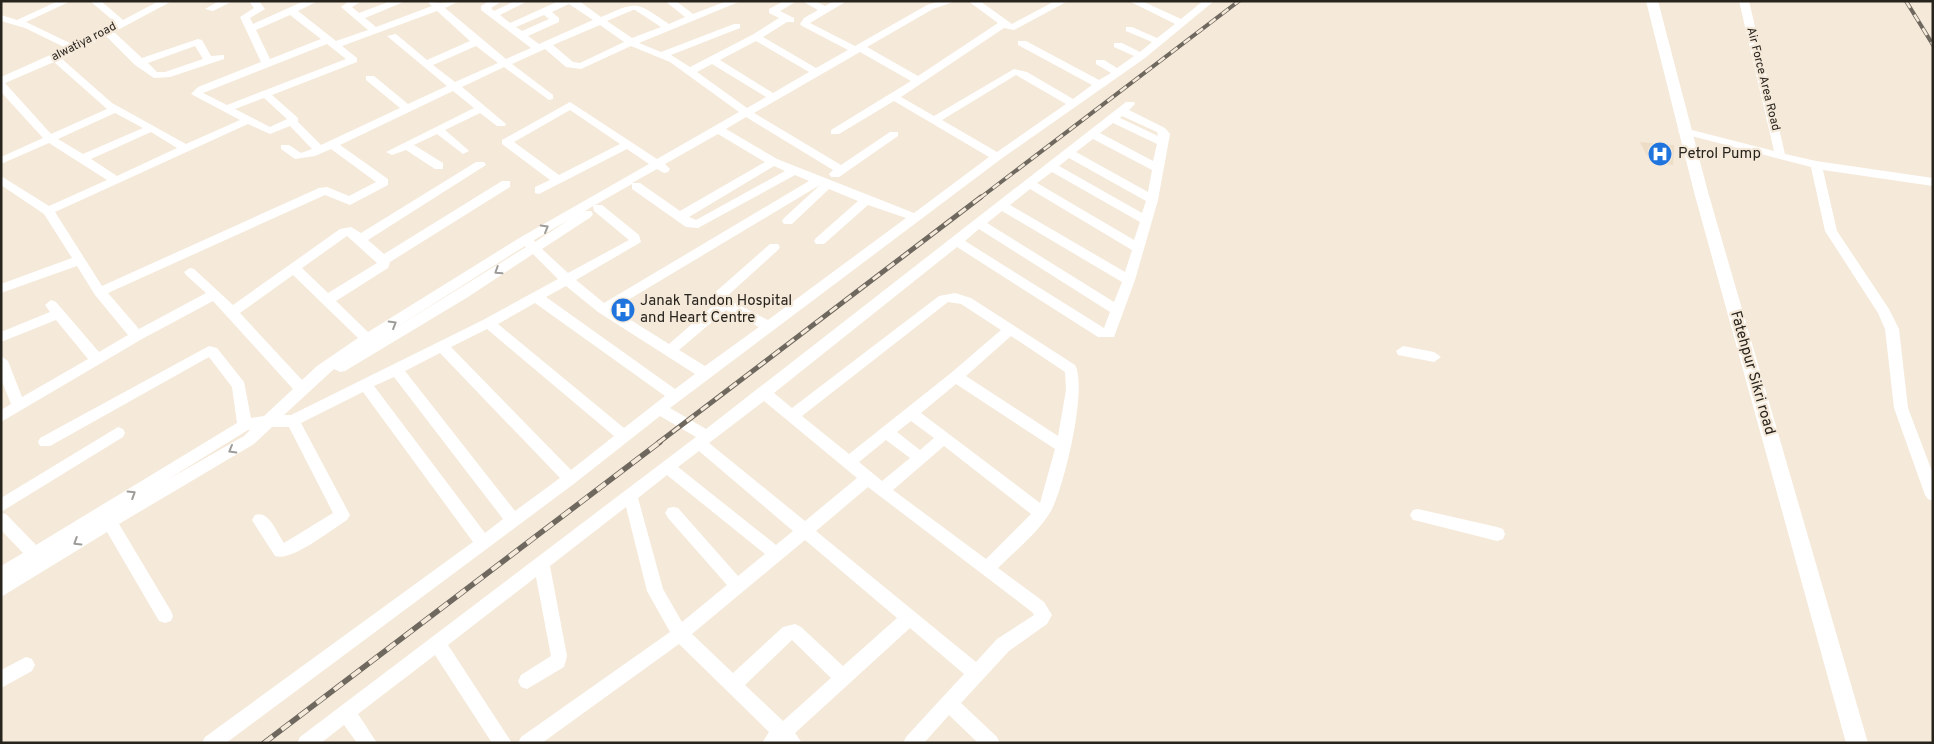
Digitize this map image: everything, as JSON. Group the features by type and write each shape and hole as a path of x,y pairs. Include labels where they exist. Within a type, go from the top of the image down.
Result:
{"main road":[{"name":"Fatehpur Sikri road","path":"1652,1 1684,130 1857,743"}],"street":[{"path":"16,23 66,1"},
{"path":"95,1 121,23"},
{"path":"210,9 228,1"},
{"path":"254,1 260,9 245,17 252,28 267,64"},
{"path":"252,28 313,1"},
{"path":"356,1 346,6 374,30"},
{"path":"358,17 401,1"},
{"path":"292,122 270,131 228,108 200,96 197,92 267,64 331,42 374,30 436,4 454,1"},
{"path":"497,1 484,8 521,35 576,67 631,42 736,1"},
{"path":"493,15 523,1"},
{"path":"509,26 566,1"},
{"path":"572,1 631,42 644,50 663,55 750,115 841,170"},
{"path":"613,1 668,27"},
{"path":"285,147 299,157 319,150 542,46 647,1"},
{"path":"670,1 692,18"},
{"path":"792,1 772,12 861,50 918,82"},
{"path":"807,26 805,23 842,1"},
{"path":"918,1 930,7"},
{"path":"974,1 1003,24 1013,28 1062,1"},
{"path":"1134,1 1182,23"},
{"path":"1145,6 1158,1"},
{"name":"Air Force Area Road","path":"1744,1 1774,122 1780,156"},
{"name":"alwatiya road","path":"1,83 55,58 162,2"},
{"path":"810,2 826,10"},
{"path":"1,575 38,559 109,522 249,440 330,364 367,339 861,50 930,7 948,2"},
{"path":"750,115 773,97 816,72 861,50 948,2"},
{"path":"436,4 477,42 548,98"},
{"path":"211,743 570,479 705,373 918,218 997,157 1098,84 1141,56 1182,23 1199,4"},
{"path":"521,35 556,20 545,10"},
{"path":"228,108 354,60 292,11"},
{"path":"1,18 73,48"},
{"path":"688,72 756,37 786,18"},
{"path":"836,132 918,82 1003,24"},
{"path":"663,55 737,26"},
{"path":"1129,29 1159,42"},
{"path":"106,30 139,63 154,75 160,76 220,57"},
{"path":"392,36 501,124"},
{"path":"756,37 816,72"},
{"path":"139,63 198,42 209,61"},
{"path":"426,64 477,42"},
{"path":"1022,43 1098,84"},
{"path":"1118,45 1141,56"},
{"path":"55,58 114,109 152,128 186,149"},
{"path":"713,60 773,97"},
{"path":"1100,62 1117,72"},
{"path":"934,120 1014,72 1023,74 1072,103"},
{"path":"370,78 407,109"},
{"path":"1,83 50,140 117,181"},
{"path":"265,94 293,118 292,122 319,150"},
{"path":"894,97 997,157"},
{"path":"558,180 506,142 570,105 661,167"},
{"path":"392,152 482,108"},
{"path":"1,161 114,109"},
{"path":"306,743 764,393 1121,111 1163,131 1152,200 1129,280 1110,333 1104,334 957,242"},
{"path":"48,211 249,120"},
{"path":"82,159 152,128"},
{"path":"438,130 463,151"},
{"path":"1684,130 1816,164 1933,182"},
{"path":"722,131 773,162 866,200 918,218"},
{"path":"603,309 824,182 894,134"},
{"path":"1093,134 1157,168"},
{"path":"100,292 323,191 350,200 384,182 332,144"},
{"path":"539,190 628,144"},
{"path":"406,145 438,166"},
{"path":"1069,153 1152,200"},
{"path":"680,217 773,162"},
{"path":"1816,164 1825,212 1832,231 1884,312 1892,329 1901,408 1933,495"},
{"path":"360,239 480,165"},
{"path":"306,385 413,325 530,244 636,186 661,167"},
{"path":"1052,167 1146,220"},
{"path":"636,186 690,224 707,221 794,171"},
{"path":"1,180 48,211 100,292 137,336"},
{"path":"788,221 824,182"},
{"path":"383,260 506,184"},
{"path":"1030,184 1138,248"},
{"path":"1,195 14,189"},
{"path":"820,242 866,200"},
{"path":"1003,206 1129,280"},
{"path":"1,590 38,559 244,425 271,421 294,422 398,371 635,242 635,238 598,208"},
{"path":"980,224 1118,312"},
{"path":"231,313 346,231 351,231 383,260 384,264 326,300"},
{"path":"530,244 566,279 603,309 705,373"},
{"path":"769,326 723,305 716,299 774,247"},
{"path":"1,289 80,260"},
{"path":"294,268 367,339"},
{"path":"190,272 215,294 231,313 306,385"},
{"path":"1,417 137,336 215,294"},
{"path":"535,296 675,396"},
{"path":"792,416 944,299 959,297 1068,366 1072,371 1073,382 1062,446 1049,501 1041,513 986,569"},
{"path":"670,351 723,305"},
{"path":"1,337 54,309 97,360"},
{"path":"488,323 624,436"},
{"path":"849,462 956,377 1009,330"},
{"path":"443,347 570,479"},
{"path":"45,442 209,351 212,352 239,386 244,425"},
{"path":"1402,351 1434,357"},
{"path":"1,361 19,407"},
{"path":"398,371 514,520"},
{"path":"956,377 1062,446"},
{"path":"366,386 483,543"},
{"path":"764,393 882,490 1038,607 1044,615 1041,620 1003,645 912,743"},
{"path":"660,409 703,440 805,532 976,673"},
{"path":"911,413 1041,513"},
{"path":"260,520 281,551 288,549 342,515 294,422"},
{"path":"886,432 920,458"},
{"path":"1,506 118,434"},
{"path":"882,490 944,438"},
{"path":"667,467 777,555"},
{"path":"527,743 680,634 868,478"},
{"path":"630,495 655,591 680,634 733,685 782,739 843,678 910,617"},
{"path":"673,513 738,587"},
{"path":"1418,515 1497,534"},
{"path":"1,519 38,559"},
{"path":"109,522 165,616"},
{"path":"526,680 558,661 559,656 541,563"},
{"path":"733,685 789,632 795,632 843,678"},
{"path":"437,643 503,743"},
{"path":"1,680 26,665"},
{"path":"950,704 991,743"},
{"path":"346,712 368,743"}],"shaded area":[{"name":"Petrol Pump","path":"1640,142 1674,145 1673,165 1650,162"}],"railway":[{"path":"980,198 1239,1"},
{"path":"1906,1 1933,45"},
{"path":"658,443 981,197"},
{"path":"264,743 660,442"}],"place":[{"name":"Petrol Pump","path":"1660,154"},
{"name":"Janak Tandon Hospital and Heart Centre","path":"623,310"}]}
